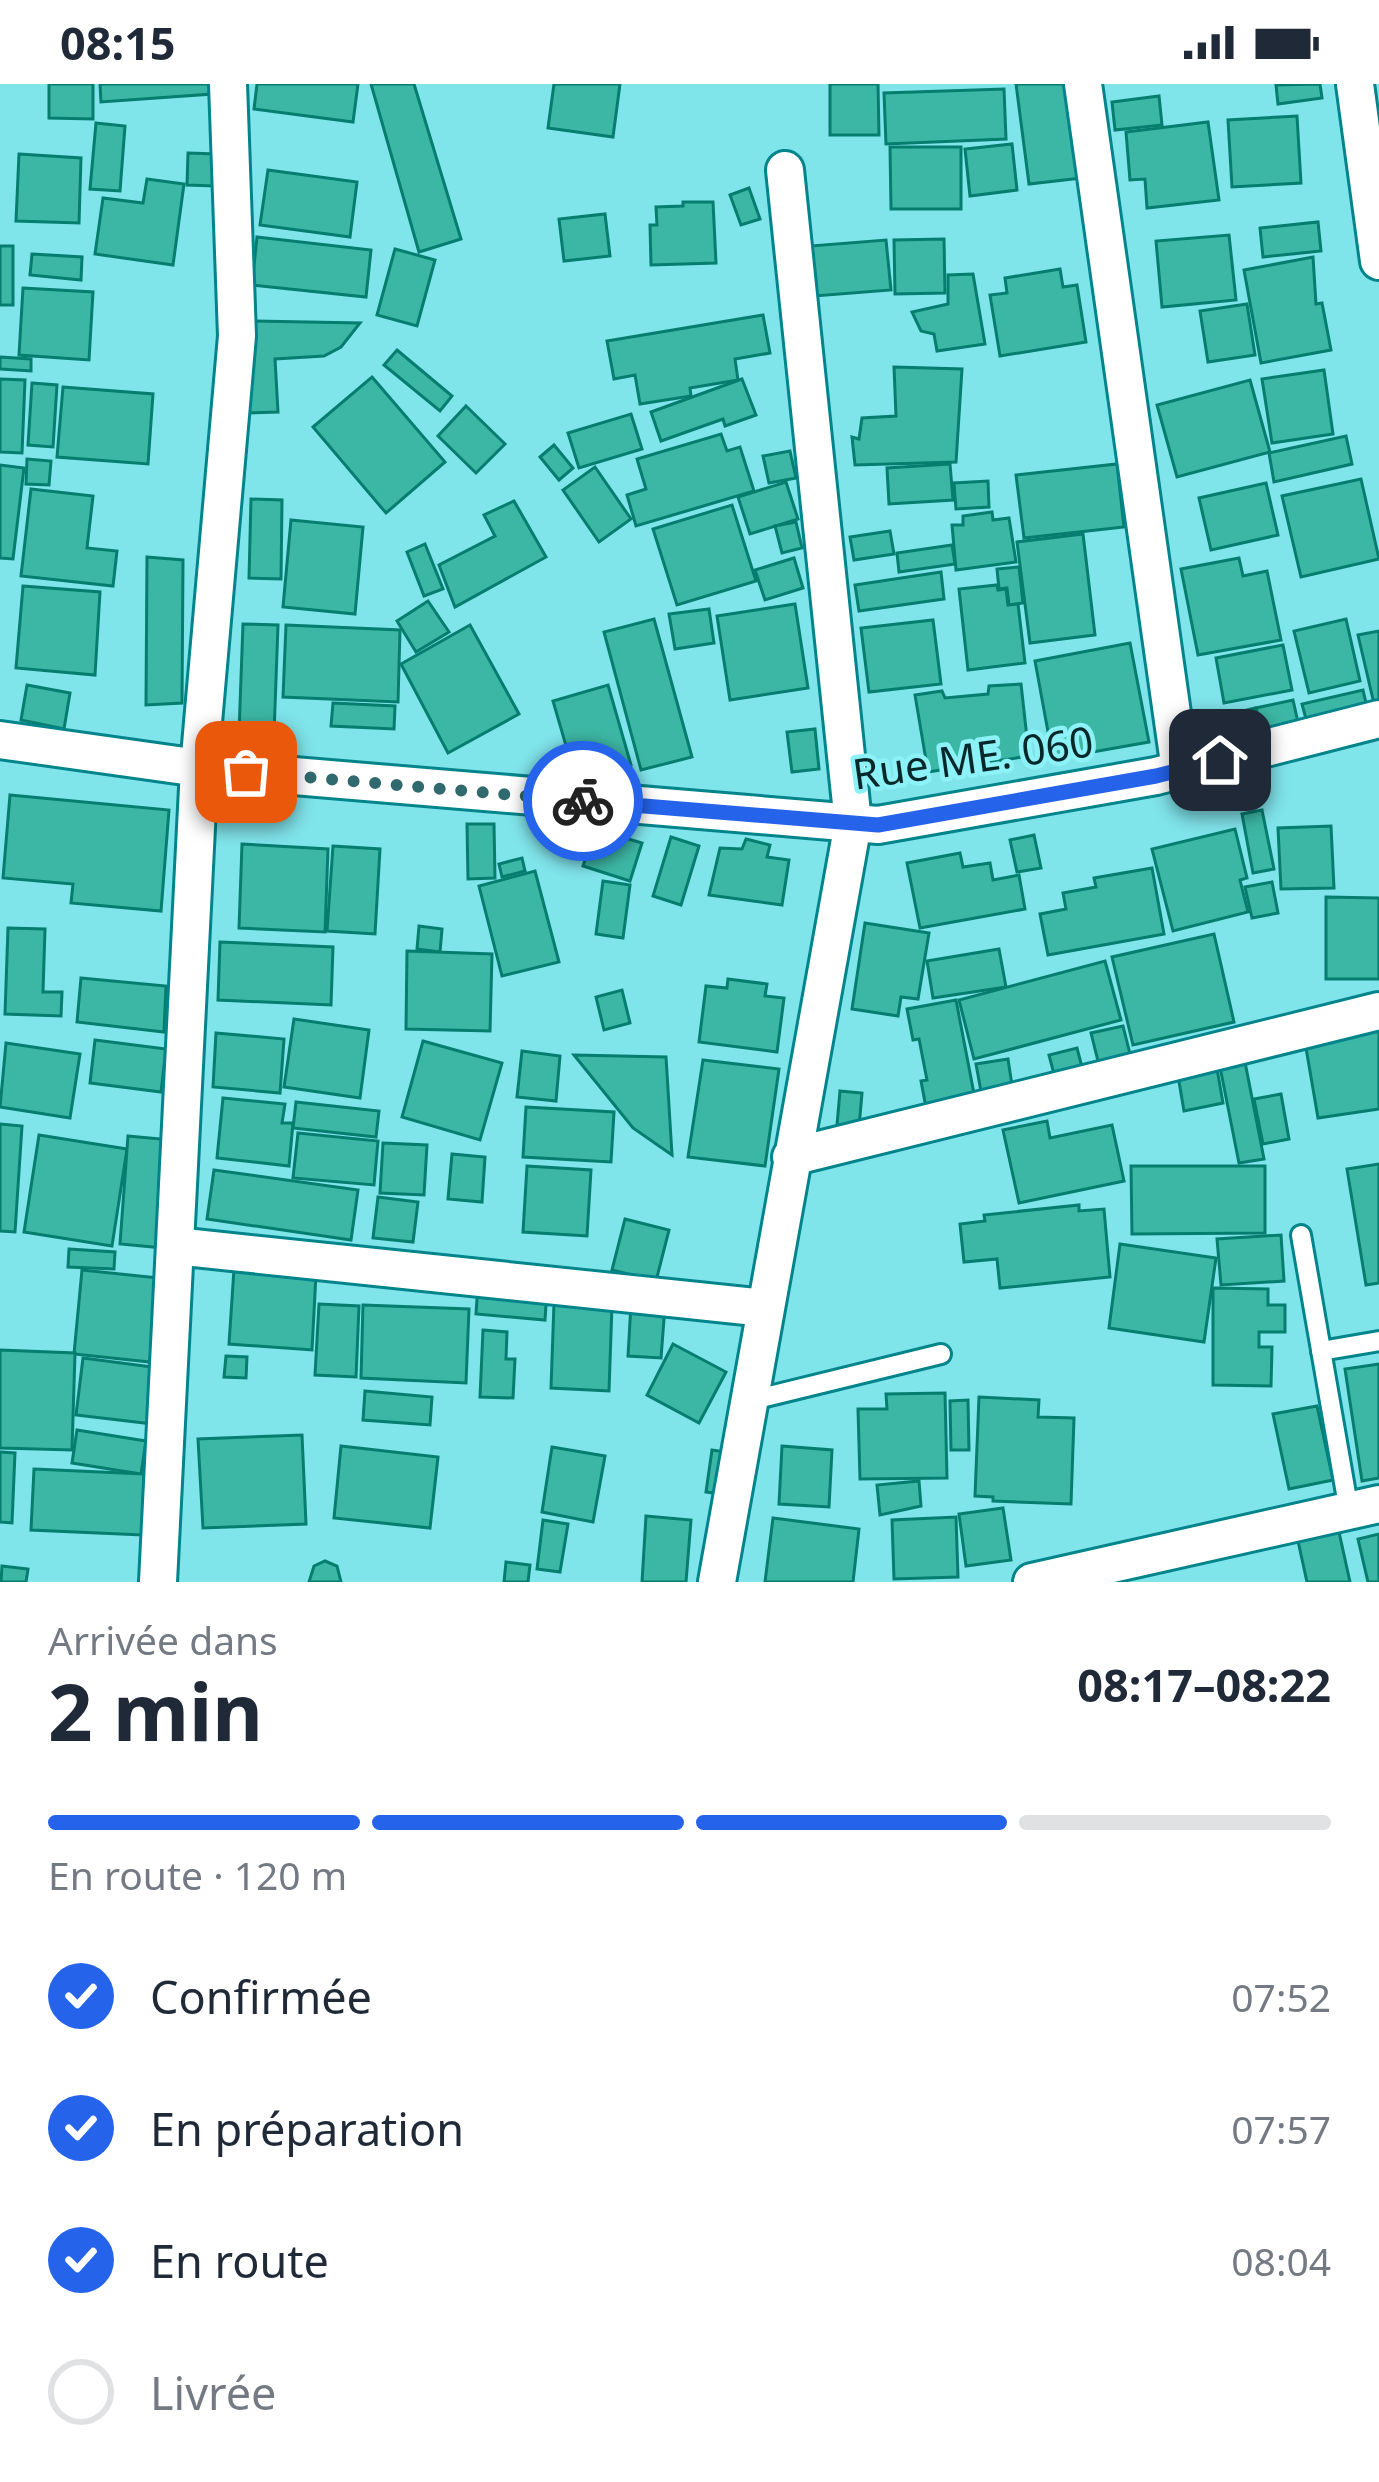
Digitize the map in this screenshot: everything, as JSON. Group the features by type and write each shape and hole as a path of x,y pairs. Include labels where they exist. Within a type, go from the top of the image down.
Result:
{"street":[{"path":"158,1582 199,768 236,336 228,84"},
{"path":"1084,84 1180,770"},
{"path":"1355,84 1379,261"},
{"path":"717,1582 854,823 785,170"},
{"name":"Rue ME. 060","path":"0,740 199,768 878,825 1180,770 1379,718"},
{"path":"791,1157 1379,1011"},
{"path":"175,1246 765,1308"},
{"path":"1031,1582 1364,1508"}],"lane":[{"path":"1301,1235 1322,1351 1364,1508"},
{"path":"1322,1351 1379,1341"},
{"path":"749,1401 941,1354"}],"building":[{"path":"49,84 93,84 93,119 49,118"},
{"path":"100,84 211,84 212,94 101,102"},
{"path":"257,84 358,84 353,122 254,109"},
{"path":"371,84 414,84 461,239 419,252"},
{"path":"554,84 620,84 613,137 548,128"},
{"path":"830,84 878,84 879,135 830,135"},
{"path":"1016,84 1070,84 1082,178 1029,184"},
{"path":"1320,84 1322,98 1278,104 1276,85"},
{"path":"1004,89 1006,139 886,144 884,93"},
{"path":"1159,96 1162,125 1115,130 1112,102"},
{"path":"1297,116 1301,183 1232,187 1228,120"},
{"path":"1208,122 1219,200 1147,208 1145,179 1130,180 1126,132"},
{"path":"96,123 125,126 120,191 90,189"},
{"path":"1012,144 1017,190 970,196 965,149"},
{"path":"890,147 961,147 961,209 891,209"},
{"path":"188,153 216,154 215,186 187,185"},
{"path":"19,154 81,158 79,223 16,221"},
{"path":"268,170 357,182 350,237 260,225"},
{"path":"147,179 184,184 173,265 95,254 103,198 143,203"},
{"path":"749,188 760,219 741,225 730,195"},
{"path":"683,202 713,202 716,263 651,265 650,225 657,225 656,207 683,206"},
{"path":"605,214 610,256 564,261 559,219"},
{"path":"1318,222 1321,251 1263,257 1260,228"},
{"path":"1229,235 1236,300 1162,307 1156,241"},
{"path":"257,237 371,250 366,297 252,285"},
{"path":"944,239 945,293 895,294 894,240"},
{"path":"886,240 891,290 815,296 810,246"},
{"path":"0,246 13,246 13,305 0,305"},
{"path":"395,249 435,260 417,326 377,315"},
{"path":"32,254 82,257 81,280 30,275"},
{"path":"1313,257 1316,304 1322,303 1331,350 1261,363 1244,270"},
{"path":"1060,269 1063,287 1077,285 1086,342 1000,356 990,295 1007,293 1005,278"},
{"path":"973,274 985,344 937,351 934,334 921,331 912,312 948,304 948,275"},
{"path":"23,288 93,292 89,360 19,355"},
{"path":"1247,304 1255,355 1208,362 1200,311"},
{"path":"763,315 770,353 735,359 738,380 690,388 691,396 640,404 635,375 614,379 607,341"},
{"path":"249,321 360,323 341,347 324,356 275,359 278,412 243,413"},
{"path":"397,350 452,396 440,411 384,365"},
{"path":"0,357 31,359 31,371 0,369"},
{"path":"894,367 962,369 956,462 855,465 852,437 859,439 862,418 896,416"},
{"path":"1324,370 1333,434 1272,443 1262,379"},
{"path":"372,377 445,462 386,513 313,427"},
{"path":"0,379 25,380 22,453 0,452"},
{"path":"742,379 756,415 725,426 723,419 661,441 651,412"},
{"path":"1250,380 1270,452 1177,477 1157,405"},
{"path":"32,383 57,385 53,447 28,445"},
{"path":"63,387 153,394 148,464 57,457"},
{"path":"466,406 505,444 476,473 438,436"},
{"path":"631,414 642,449 579,468 568,433"},
{"path":"721,434 727,451 740,447 754,491 636,526 627,495 646,489 637,459"},
{"path":"1346,436 1352,464 1274,482 1269,453"},
{"path":"554,445 573,468 559,480 540,457"},
{"path":"790,451 796,478 769,483 763,456"},
{"path":"27,459 51,461 49,485 26,484"},
{"path":"950,464 953,500 889,504 887,468"},
{"path":"1117,464 1124,527 1024,538 1016,475"},
{"path":"0,465 24,468 13,559 0,558"},
{"path":"595,467 631,519 599,542 563,490"},
{"path":"1361,479 1379,559 1301,577 1282,496"},
{"path":"988,481 989,507 956,509 954,483"},
{"path":"786,482 798,519 750,534 738,497"},
{"path":"1266,483 1278,535 1211,550 1199,498"},
{"path":"31,489 93,496 87,548 117,551 113,586 21,576"},
{"path":"251,499 282,500 281,579 249,578"},
{"path":"514,501 546,557 455,607 439,565 495,536 484,515"},
{"path":"732,505 756,581 677,605 653,529"},
{"path":"992,512 993,520 1009,518 1016,562 956,570 952,525 963,525 963,516"},
{"path":"291,520 363,527 355,614 283,607"},
{"path":"796,522 802,548 782,553 775,526"},
{"path":"890,531 894,554 854,560 850,537"},
{"path":"1083,534 1095,635 1030,643 1017,542"},
{"path":"425,544 443,589 424,596 407,552"},
{"path":"952,545 955,564 899,572 897,553"},
{"path":"147,557 183,560 182,703 146,705"},
{"path":"794,558 803,588 765,600 755,570"},
{"path":"1239,558 1243,576 1267,571 1281,640 1198,655 1181,569"},
{"path":"1019,567 1023,603 1009,605 1007,588 999,589 997,569"},
{"path":"941,572 944,599 859,611 855,585"},
{"path":"997,585 998,590 1006,589 1008,605 1018,604 1025,663 968,670 959,589"},
{"path":"23,586 100,592 95,675 16,668"},
{"path":"428,601 449,632 416,652 397,621"},
{"path":"795,604 808,688 730,700 717,616"},
{"path":"709,609 714,643 675,649 669,614"},
{"path":"654,619 692,757 641,770 604,632"},
{"path":"1346,619 1360,681 1309,693 1294,631"},
{"path":"933,620 941,684 869,692 861,628"},
{"path":"243,624 278,625 274,734 239,732"},
{"path":"286,625 400,630 398,702 283,697"},
{"path":"470,625 519,714 448,753 401,664"},
{"path":"1379,631 1379,708 1375,708 1358,635"},
{"path":"1130,643 1149,742 1053,759 1035,661"},
{"path":"1283,645 1292,690 1224,703 1216,658"},
{"path":"1021,684 1029,756 928,772 915,695 942,691 945,698 988,694 989,686"},
{"path":"27,685 70,693 64,729 21,720"},
{"path":"608,685 631,765 576,780 553,701"},
{"path":"1363,690 1369,716 1309,730 1302,704"},
{"path":"1293,700 1300,731 1264,739 1256,708"},
{"path":"333,703 395,706 394,729 331,726"},
{"path":"1255,708 1260,731 1232,738 1226,715"},
{"path":"815,729 819,769 792,772 787,732"},
{"path":"10,795 169,810 161,911 71,903 73,884 3,878"},
{"path":"1262,810 1274,869 1253,873 1242,814"},
{"path":"467,824 494,824 495,878 468,879"},
{"path":"1331,826 1334,888 1281,889 1278,828"},
{"path":"595,829 642,843 630,881 583,866"},
{"path":"1235,829 1247,878 1240,880 1248,912 1173,931 1152,849"},
{"path":"1034,835 1041,868 1017,872 1010,840"},
{"path":"671,837 699,846 681,905 653,896"},
{"path":"746,839 770,845 767,857 789,860 782,905 709,895 720,848 742,849"},
{"path":"242,844 328,849 325,932 239,928"},
{"path":"333,846 380,849 375,934 327,931"},
{"path":"960,853 963,867 990,863 993,880 1019,875 1025,909 920,928 907,863"},
{"path":"522,858 525,871 502,877 499,864"},
{"path":"1152,868 1164,934 1048,955 1040,914 1066,909 1063,893 1096,887 1094,878"},
{"path":"535,871 559,962 502,976 479,886"},
{"path":"603,881 630,885 623,938 596,934"},
{"path":"1272,882 1278,913 1252,918 1245,887"},
{"path":"1326,897 1379,898 1379,979 1326,979"},
{"path":"865,923 929,933 918,999 901,997 898,1016 852,1009"},
{"path":"419,926 442,929 440,952 417,949"},
{"path":"8,928 45,929 43,992 62,992 61,1016 5,1014"},
{"path":"1214,934 1234,1022 1133,1045 1112,957"},
{"path":"220,942 333,947 331,1005 218,1000"},
{"path":"999,949 1006,987 933,998 927,961"},
{"path":"407,951 492,954 490,1031 406,1029"},
{"path":"1105,961 1121,1020 974,1059 959,1000"},
{"path":"81,978 166,986 164,1032 77,1022"},
{"path":"728,979 767,984 765,996 784,998 777,1052 699,1042 706,986 727,988"},
{"path":"622,990 630,1023 604,1030 596,997"},
{"path":"956,1000 976,1104 927,1113 921,1081 927,1080 907,1009"},
{"path":"294,1019 369,1030 360,1098 284,1087"},
{"path":"1123,1026 1131,1058 1099,1065 1091,1033"},
{"path":"1379,1030 1379,1109 1318,1118 1305,1042"},
{"path":"216,1033 284,1039 280,1093 213,1087"},
{"path":"95,1040 166,1049 161,1092 90,1083"},
{"path":"423,1041 502,1063 480,1140 402,1117"},
{"path":"6,1043 80,1054 70,1118 0,1107"},
{"path":"1077,1048 1083,1071 1055,1078 1049,1055"},
{"path":"522,1051 560,1056 556,1101 517,1097"},
{"path":"574,1055 666,1057 672,1155 633,1128"},
{"path":"1244,1057 1264,1159 1239,1163 1219,1062"},
{"path":"1008,1059 1013,1092 982,1097 976,1064"},
{"path":"703,1060 779,1069 765,1166 688,1157"},
{"path":"1216,1063 1223,1103 1184,1111 1177,1070"},
{"path":"840,1091 862,1093 859,1127 837,1125"},
{"path":"1281,1094 1289,1139 1263,1144 1254,1099"},
{"path":"223,1098 285,1104 282,1123 293,1123 289,1166 217,1158"},
{"path":"296,1102 379,1111 376,1137 293,1128"},
{"path":"526,1107 614,1112 611,1162 523,1157"},
{"path":"1047,1121 1050,1138 1112,1125 1124,1181 1019,1203 1003,1130"},
{"path":"0,1124 22,1126 15,1232 0,1231"},
{"path":"298,1133 378,1141 374,1185 293,1178"},
{"path":"39,1135 127,1149 112,1246 24,1232"},
{"path":"128,1136 172,1140 164,1248 120,1244"},
{"path":"383,1143 427,1145 424,1195 380,1193"},
{"path":"452,1154 485,1157 482,1202 448,1199"},
{"path":"1379,1164 1379,1283 1366,1285 1347,1169"},
{"path":"527,1166 591,1170 587,1236 523,1232"},
{"path":"1131,1166 1265,1166 1265,1233 1132,1234"},
{"path":"214,1170 358,1190 351,1240 207,1219"},
{"path":"378,1197 418,1202 413,1242 373,1238"},
{"path":"1079,1205 1079,1211 1104,1209 1110,1277 1000,1288 997,1259 964,1262 960,1224 985,1221 984,1215"},
{"path":"625,1219 669,1230 656,1281 612,1270"},
{"path":"1281,1235 1284,1281 1221,1285 1217,1239"},
{"path":"1120,1244 1216,1258 1204,1342 1109,1328"},
{"path":"69,1249 115,1252 114,1269 68,1267"},
{"path":"234,1269 316,1274 312,1350 229,1344"},
{"path":"82,1270 159,1278 150,1362 74,1354"},
{"path":"478,1284 547,1290 545,1320 476,1314"},
{"path":"1213,1288 1268,1289 1268,1305 1285,1305 1285,1332 1259,1332 1259,1347 1272,1347 1271,1386 1213,1385"},
{"path":"554,1303 612,1305 609,1391 551,1388"},
{"path":"319,1304 359,1306 356,1377 315,1375"},
{"path":"631,1304 665,1306 661,1358 628,1356"},
{"path":"363,1305 469,1309 466,1383 361,1378"},
{"path":"483,1330 507,1332 506,1359 515,1359 513,1398 480,1397"},
{"path":"673,1344 726,1372 699,1423 647,1395"},
{"path":"0,1350 75,1353 72,1450 0,1448"},
{"path":"226,1356 247,1357 246,1378 224,1377"},
{"path":"83,1358 160,1368 153,1424 76,1415"},
{"path":"1379,1364 1379,1478 1362,1481 1345,1369"},
{"path":"365,1391 432,1397 430,1425 363,1420"},
{"path":"945,1393 947,1478 860,1479 858,1409 887,1409 886,1394"},
{"path":"979,1397 1039,1400 1038,1417 1074,1418 1071,1504 975,1496"},
{"path":"968,1400 969,1450 951,1450 950,1401"},
{"path":"1317,1406 1333,1480 1289,1489 1273,1414"},
{"path":"77,1430 146,1441 141,1474 72,1463"},
{"path":"302,1435 306,1524 203,1528 198,1439"},
{"path":"341,1446 438,1457 430,1528 334,1518"},
{"path":"782,1446 832,1450 829,1507 779,1504"},
{"path":"552,1447 605,1456 593,1522 542,1512"},
{"path":"712,1450 725,1452 720,1494 706,1492"},
{"path":"0,1452 15,1453 12,1523 0,1522"},
{"path":"34,1469 144,1474 142,1535 31,1530"},
{"path":"919,1481 921,1506 880,1515 877,1485"},
{"path":"1003,1508 1011,1560 966,1566 959,1514"},
{"path":"646,1516 691,1520 686,1582 642,1582"},
{"path":"956,1517 958,1577 894,1579 892,1520"},
{"path":"773,1518 859,1529 853,1582 765,1582"},
{"path":"543,1520 568,1524 560,1572 537,1569"},
{"path":"1339,1532 1350,1582 1307,1582 1298,1541"},
{"path":"1379,1534 1379,1582 1368,1582 1358,1539"},
{"path":"325,1561 337,1566 341,1582 309,1582 314,1566"},
{"path":"506,1562 530,1565 528,1582 504,1582"},
{"path":"2,1566 28,1569 26,1582 1,1582"}],"way so far":[{"path":"246,772 583,801"}],"route":[{"path":"583,801 878,825 1156,776 1220,760"}]}
